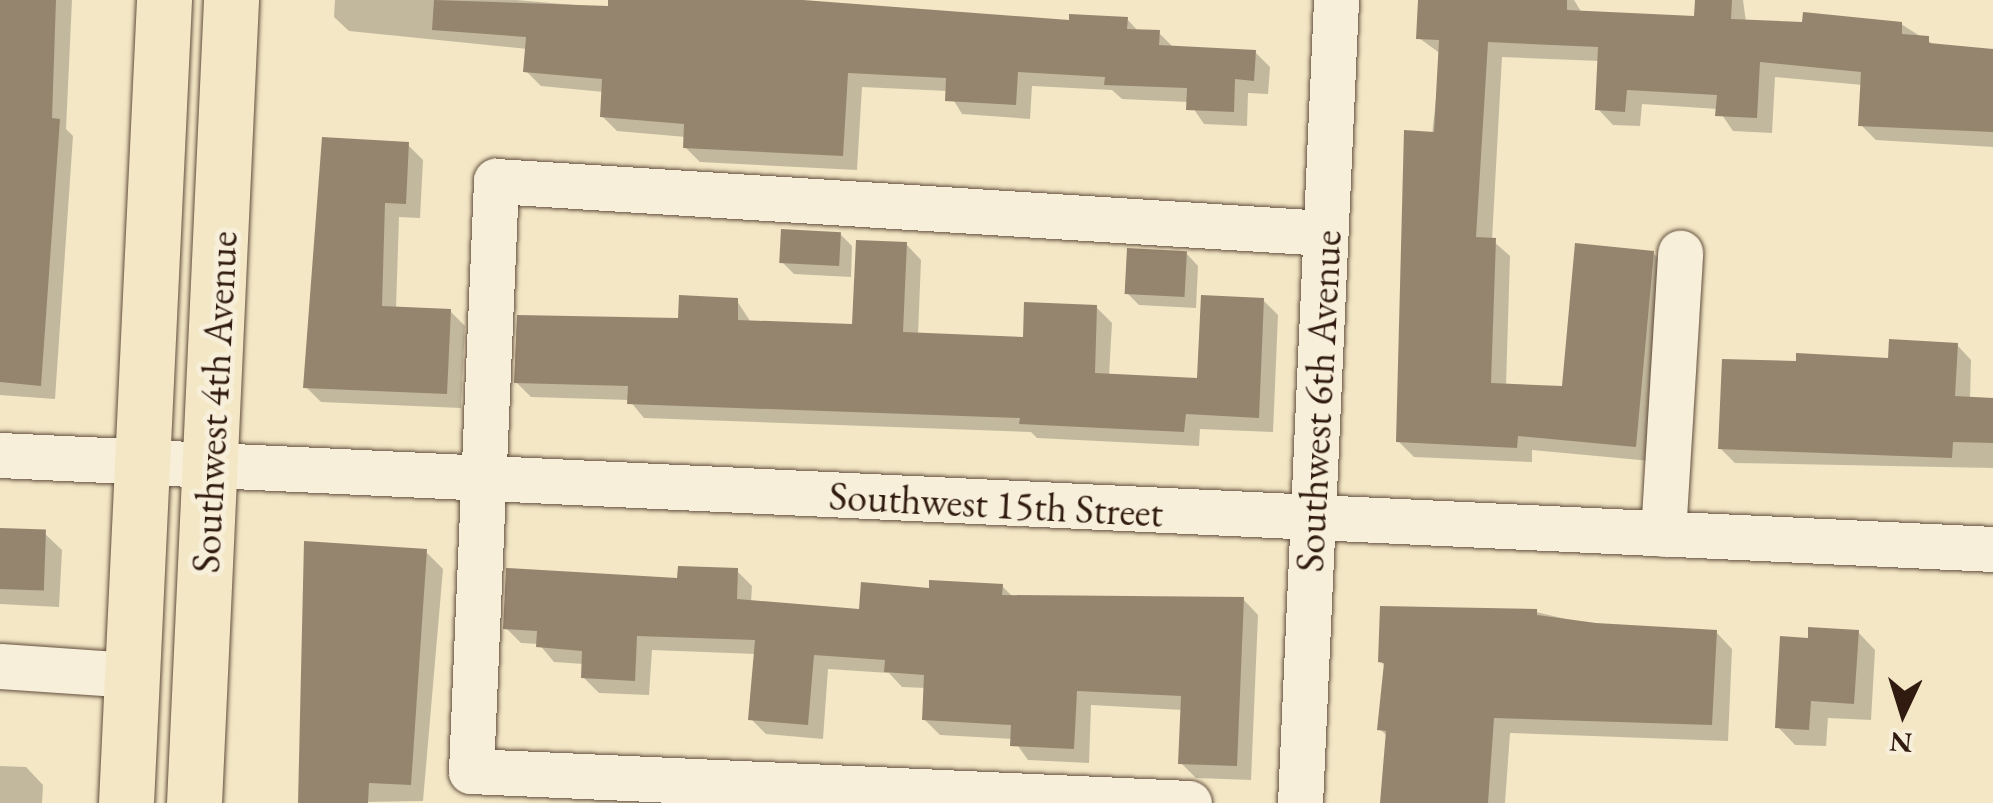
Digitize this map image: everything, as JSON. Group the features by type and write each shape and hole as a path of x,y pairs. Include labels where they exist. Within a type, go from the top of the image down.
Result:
{"main road":[{"name":"Southwest 4th Avenue","path":"126,803 164,0"},
{"name":"Southwest 4th Avenue","path":"194,803 231,0"}],"street":[{"name":"Southwest 6th Avenue","path":"1300,803 1336,0"},
{"path":"1189,803 471,770 480,480 496,181 1325,233"},
{"path":"1663,534 1680,253"},
{"name":"Southwest 15th Street","path":"0,456 1993,549"},
{"path":"0,666 133,674"}],"building":[{"path":"0,0 56,0 52,118 60,119 41,386 0,382"},
{"path":"434,0 608,6 608,0 803,0 1069,20 1069,14 1128,17 1127,29 1160,30 1159,45 1256,50 1254,81 1235,79 1234,112 1186,110 1187,88 1104,85 1105,77 1018,72 1016,105 945,101 946,78 848,73 843,156 683,148 684,124 600,117 602,79 523,72 526,37 432,30"},
{"path":"1418,0 1567,0 1567,10 1694,16 1695,0 1732,0 1731,19 1802,22 1803,12 1902,22 1902,34 1929,36 1929,43 1993,49 1993,132 1858,126 1861,72 1760,62 1757,118 1715,116 1717,95 1627,90 1625,112 1595,110 1598,47 1488,42 1476,237 1496,238 1491,383 1562,386 1575,243 1654,251 1636,447 1518,436 1517,448 1396,442 1404,130 1434,132 1439,40 1416,39"},
{"path":"322,137 409,142 406,204 385,203 382,306 451,309 447,394 303,388"},
{"path":"781,229 841,232 839,266 779,263"},
{"path":"856,240 907,242 903,332 1023,337 1024,302 1097,305 1095,373 1197,378 1201,295 1264,298 1259,418 1186,414 1184,432 1019,424 1020,418 627,404 628,386 514,383 517,315 678,318 679,295 738,298 738,320 852,324"},
{"path":"1127,248 1187,251 1185,297 1125,294"},
{"path":"1889,339 1958,343 1955,396 1993,398 1993,443 1953,442 1952,458 1718,449 1722,359 1796,361 1796,353 1888,358"},
{"path":"0,528 46,530 44,591 0,589"},
{"path":"304,541 427,549 411,785 369,783 368,803 298,803"},
{"path":"678,566 738,568 737,599 859,609 861,582 929,588 929,580 1003,584 1002,595 1244,597 1237,766 1178,764 1181,696 1077,691 1074,749 1010,746 1011,725 922,720 924,675 884,672 885,660 814,655 808,725 748,720 755,640 637,636 635,681 581,678 582,651 536,647 537,631 503,629 506,568 677,578"},
{"path":"1380,606 1537,609 1537,615 1596,623 1717,630 1712,725 1494,718 1488,803 1380,803 1386,731 1377,730 1384,663 1378,662"},
{"path":"1808,627 1859,630 1854,704 1811,701 1809,730 1775,728 1780,636 1808,638"}]}
